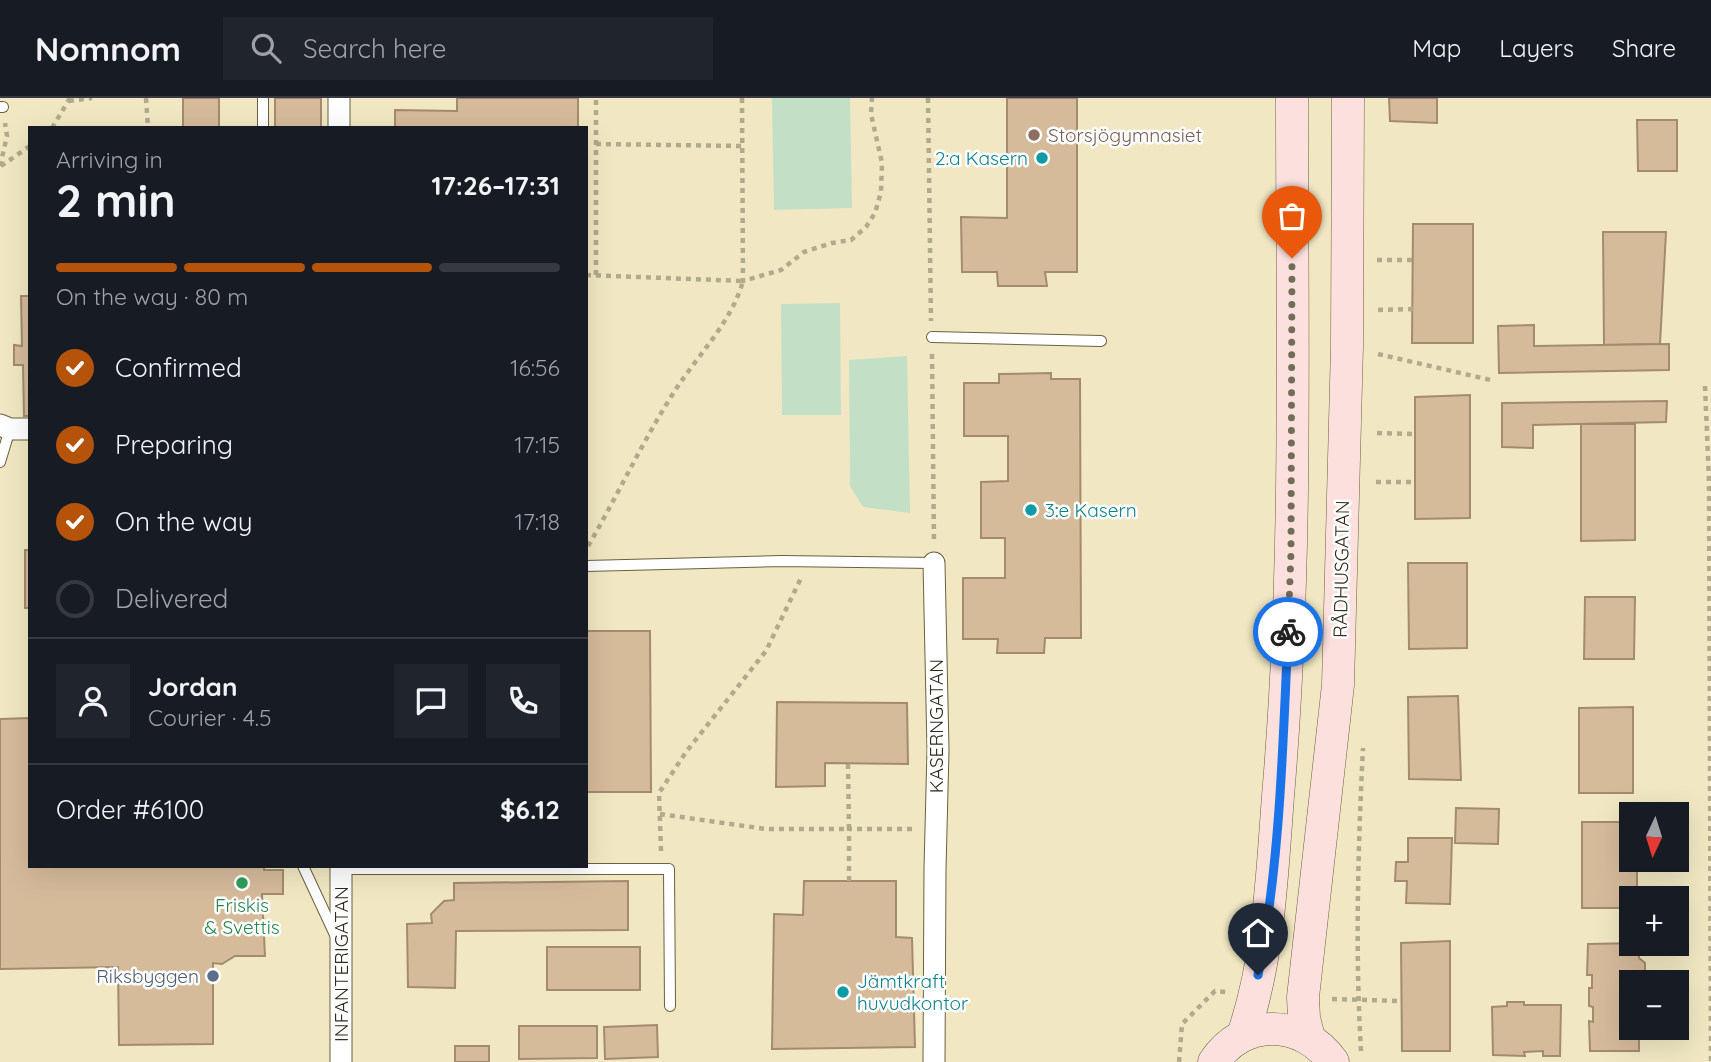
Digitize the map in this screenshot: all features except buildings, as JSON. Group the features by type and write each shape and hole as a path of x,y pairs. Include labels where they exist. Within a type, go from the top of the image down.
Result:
{"main road":[{"path":"1243,1035 1250,1014 1265,938 1283,739 1291,552 1292,98"},
{"name":"RÅDHUSGATAN","path":"1309,1038 1303,997 1338,677 1347,346 1348,98"},
{"path":"1214,1062 1227,1045 1243,1035 1265,1029 1288,1030 1309,1038 1325,1051 1333,1062"}],"street":[{"path":"339,98 339,126"},
{"name":"KASERNGATAN","path":"934,563 929,671 938,750 934,1062"},
{"name":"INFANTERIGATAN","path":"341,868 341,1062"}],"lane":[{"path":"263,98 263,126"},
{"path":"932,337 1101,341"},
{"path":"0,462 13,428"},
{"path":"588,566 808,561 934,563"},
{"path":"304,868 341,947"},
{"path":"588,868 669,869 670,1006"}],"path":[{"path":"52,126 69,99 92,98"},
{"path":"146,98 148,126"},
{"path":"596,98 596,275"},
{"path":"588,544 676,389 738,300 743,281 742,98"},
{"path":"588,275 743,281 781,270 804,253 832,243 851,240 866,227 875,213 881,183 882,163 871,114 872,98"},
{"path":"928,98 931,286"},
{"path":"0,167 7,136 1,107"},
{"path":"596,144 742,146"},
{"path":"0,167 28,147"},
{"path":"1377,260 1413,260"},
{"path":"1378,310 1412,309"},
{"path":"1378,354 1495,381"},
{"path":"1705,386 1709,496 1711,1062"},
{"path":"932,389 934,563"},
{"path":"1377,433 1415,434"},
{"path":"1376,482 1415,482"},
{"path":"662,868 659,793 686,752 766,651 808,561"},
{"path":"848,764 849,881"},
{"path":"660,814 766,829 936,829"},
{"path":"1358,1000 1401,1001"}],"green space":[{"path":"772,98 850,98 852,208 774,210"},
{"path":"840,303 841,415 782,415 781,304"},
{"path":"907,356 910,513 863,507 850,486 849,360"}],"way so far":[{"path":"1288,632 1291,552 1292,258"}],"place":[{"name":"Storsjögymnasiet","path":"1034,135"},
{"name":"2:a Kasern","path":"1042,158"},
{"name":"3:e Kasern","path":"1031,510"},
{"name":"Friskis & Svettis","path":"242,883"},
{"name":"Riksbyggen","path":"213,976"},
{"name":"Jämtkraft huvudkontor","path":"843,992"}],"route":[{"path":"1258,975 1271,891 1288,632"}]}
